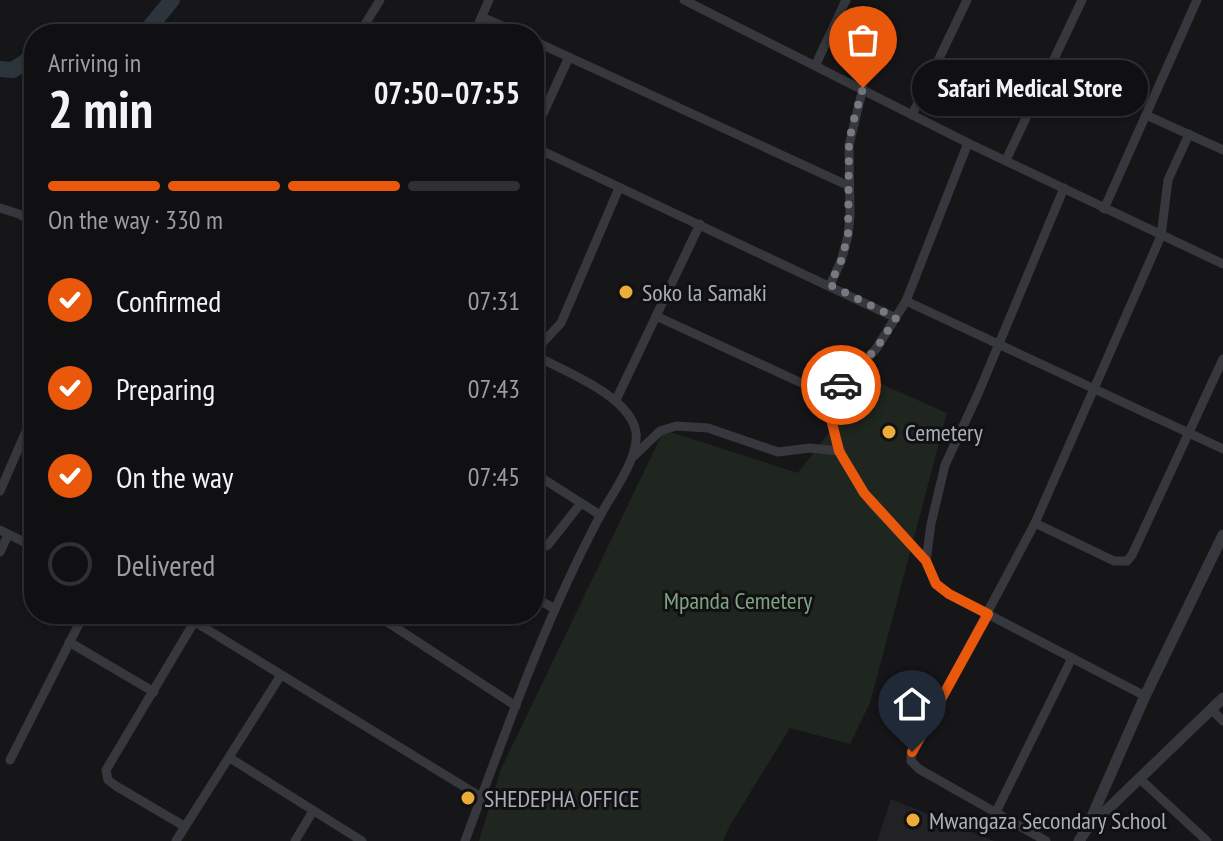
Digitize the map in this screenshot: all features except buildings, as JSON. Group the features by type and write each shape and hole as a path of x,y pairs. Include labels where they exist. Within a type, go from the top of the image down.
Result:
{"street":[{"path":"365,24 380,0"},
{"path":"479,24 489,0"},
{"path":"684,0 968,143 1223,264"},
{"path":"816,64 846,0"},
{"path":"912,115 967,0"},
{"path":"1006,160 1082,0"},
{"path":"1104,209 1197,0"},
{"path":"482,17 498,24"},
{"path":"544,46 849,186"},
{"path":"544,111 569,57"},
{"path":"830,285 848,236 852,126 863,88"},
{"path":"1146,115 1223,150"},
{"path":"1046,841 919,769 911,761 911,756 1035,523 1161,236 1168,180 1189,134"},
{"path":"656,316 781,374 824,390 838,388 876,349 906,301 968,143"},
{"path":"544,152 896,318"},
{"path":"544,343 561,323 619,188"},
{"path":"926,561 945,465 1064,188"},
{"path":"0,208 24,217"},
{"path":"616,400 700,224"},
{"path":"906,301 1223,449"},
{"path":"1035,523 1114,561 1127,561 1223,359"},
{"path":"465,841 555,609 600,515 633,456 637,437 628,413 616,400 544,360"},
{"path":"824,390 839,451 872,504 926,561 936,584 949,594 1145,696"},
{"path":"633,456 660,431 676,426 708,428 778,452 810,448 839,451"},
{"path":"0,491 24,436"},
{"path":"544,479 600,515"},
{"path":"544,547 581,503"},
{"path":"0,552 4,532 24,542"},
{"path":"1079,841 1223,535"},
{"path":"544,603 555,609"},
{"path":"10,760 79,624"},
{"path":"184,826 116,786 105,776 111,758 194,624"},
{"path":"206,624 281,675 481,797"},
{"path":"390,624 516,706"},
{"path":"69,642 154,692"},
{"path":"996,812 1072,658"},
{"path":"176,841 281,675"},
{"path":"1086,830 1223,698"},
{"path":"1211,709 1223,721"},
{"path":"230,758 362,841"},
{"path":"1139,778 1207,841"},
{"path":"295,841 313,811"}],"shaded area":[{"name":"Mwangaza Secondary School","path":"891,799 994,841 877,841"}],"green space":[{"name":"Mpanda Cemetery","path":"870,379 947,413 870,703 850,744 790,728 723,841 479,841 501,769 664,430 798,473"}],"waterway":[{"path":"152,24 172,0"},
{"path":"0,69 13,70 24,63"}],"way so far":[{"path":"841,385 876,349 896,318 830,285 848,236 849,145 863,88"}],"place":[{"name":"Safari Medical Store","path":"863,88"},
{"name":"Soko la Samaki","path":"626,292"},
{"name":"Cemetery","path":"889,432"},
{"name":"SHEDEPHA OFFICE","path":"468,798"},
{"name":"Mwangaza Secondary School","path":"913,820"}],"route":[{"path":"841,385 824,390 830,419 839,451 864,493 926,561 936,584 988,614 912,752"}]}
